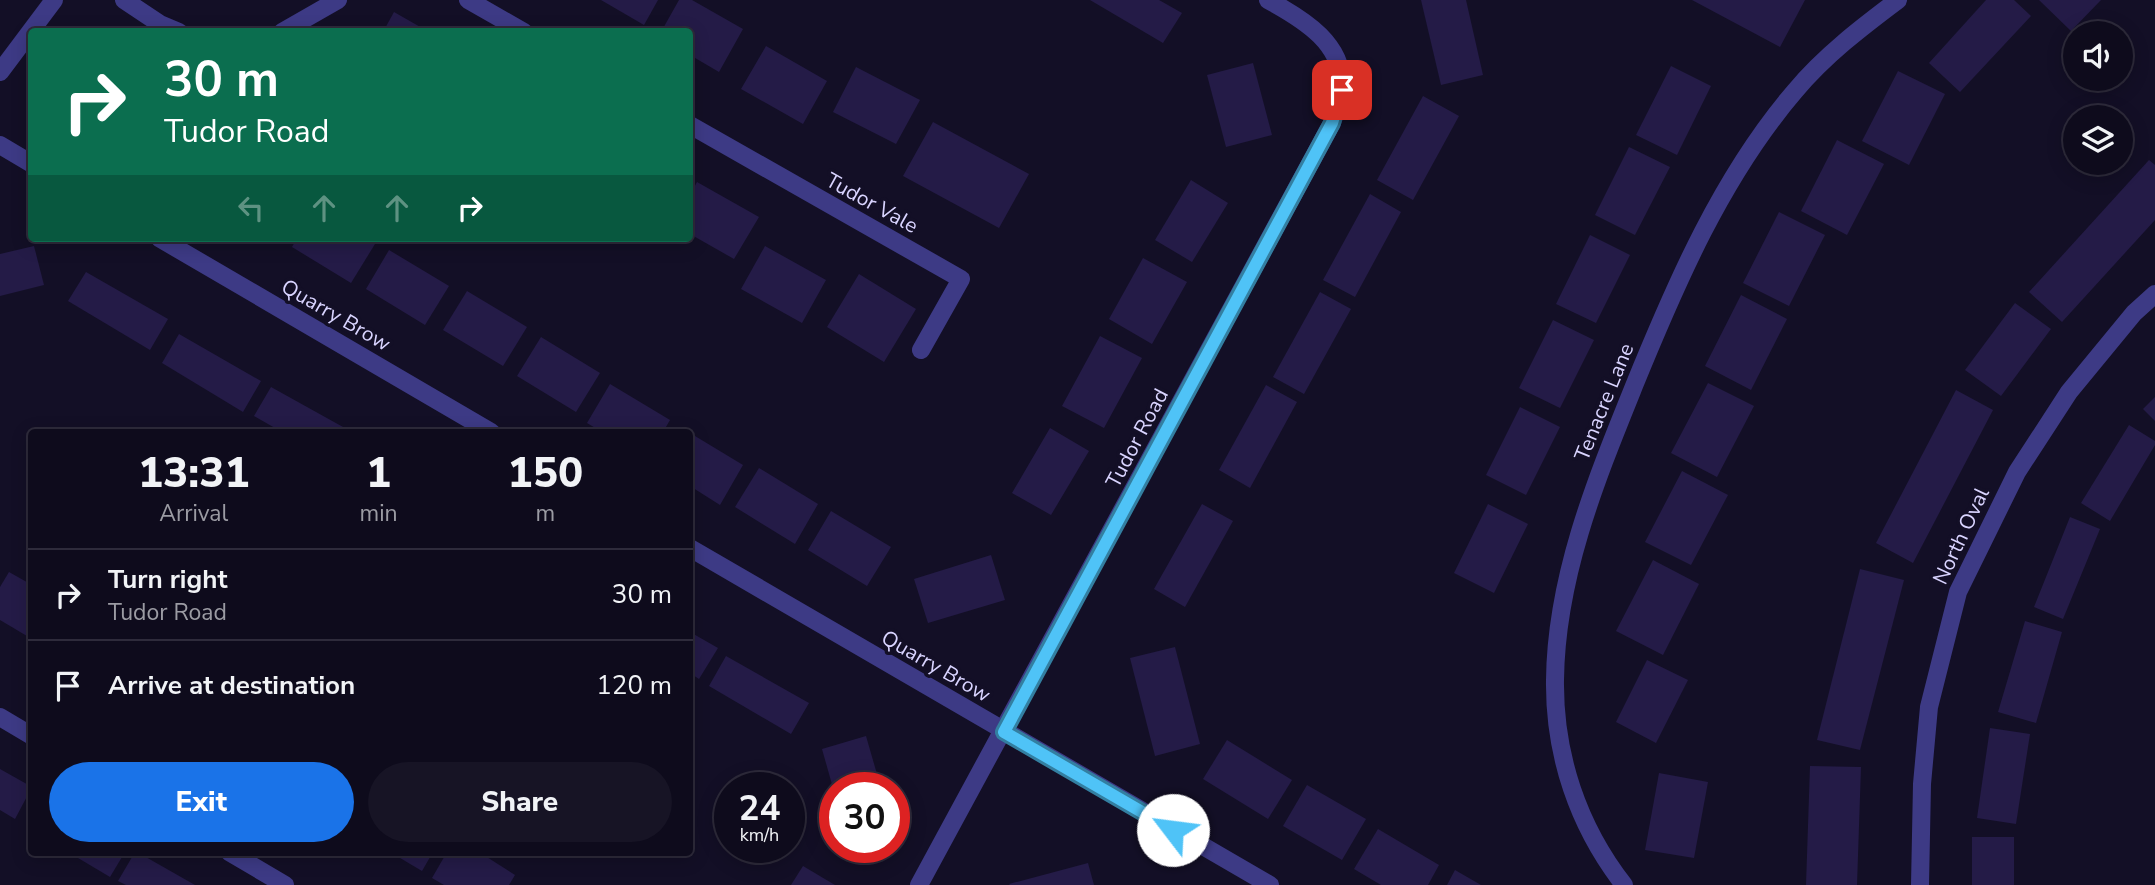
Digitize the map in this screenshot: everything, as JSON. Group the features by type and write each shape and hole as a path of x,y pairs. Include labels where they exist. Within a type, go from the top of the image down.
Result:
{"street":[{"path":"33,28 54,0"},
{"path":"124,0 170,28"},
{"path":"289,28 338,0"},
{"path":"468,0 517,28"},
{"name":"Tudor Road","path":"919,885 1332,123 1342,90 1338,58 1319,33 1268,0"},
{"name":"Tenacre Lane","path":"1624,885 1606,863 1576,806 1559,744 1555,681 1558,626 1567,576 1601,466 1691,252 1760,136 1796,89 1859,30 1898,0"},
{"path":"0,72 28,35"},
{"name":"Tudor Vale","path":"693,127 961,279 921,351"},
{"path":"0,145 28,162"},
{"name":"Quarry Brow","path":"166,242 486,429"},
{"name":"North Oval","path":"1920,885 1922,784 1929,707 1958,592 2017,472 2069,391 2134,313 2155,294"},
{"name":"Quarry Brow","path":"693,550 1270,885"},
{"path":"0,717 28,734"},
{"path":"236,856 285,885"}],"building":[{"path":"601,0 658,0 644,25"},
{"path":"679,0 692,0 743,29 719,72 693,57 693,28 663,28"},
{"path":"1090,0 1159,0 1182,13 1163,43"},
{"path":"1421,0 1466,0 1483,75 1441,85"},
{"path":"1692,0 1805,0 1780,47"},
{"path":"1986,0 2014,0 2031,16 1960,92 1929,63"},
{"path":"2039,0 2101,0 2081,21 2063,21 2063,23"},
{"path":"394,12 422,28 385,28"},
{"path":"766,46 827,81 803,124 741,89"},
{"path":"1253,63 1272,135 1226,147 1207,75"},
{"path":"1671,66 1711,86 1677,155 1636,135"},
{"path":"856,67 920,100 896,144 833,112"},
{"path":"1898,71 1945,94 1909,165 1862,141"},
{"path":"1423,96 1459,116 1413,200 1377,180"},
{"path":"933,122 1029,174 999,228 903,176"},
{"path":"1837,140 1884,164 1847,235 1801,211"},
{"path":"1629,147 1670,167 1635,235 1595,215"},
{"path":"2149,160 2155,165 2155,220 2062,322 2029,292"},
{"path":"1191,180 1228,203 1192,262 1155,240"},
{"path":"697,182 759,217 734,259 693,236 693,189"},
{"path":"1370,194 1401,212 1355,297 1323,280"},
{"path":"1779,212 1825,235 1789,306 1743,283"},
{"path":"1590,235 1630,255 1596,323 1556,304"},
{"path":"295,242 375,244 351,283 292,247"},
{"path":"34,246 44,285 0,296 0,254"},
{"path":"765,246 826,280 802,323 741,289"},
{"path":"389,250 449,286 425,325 366,289"},
{"path":"1143,258 1187,282 1152,344 1109,319"},
{"path":"86,272 168,319 150,350 68,301"},
{"path":"859,274 916,309 884,362 827,327"},
{"path":"467,291 527,327 503,366 443,330"},
{"path":"1320,292 1351,309 1304,394 1273,377"},
{"path":"1741,295 1787,319 1751,390 1705,366"},
{"path":"2015,303 2051,329 2001,396 1965,370"},
{"path":"1553,320 1594,340 1560,408 1519,388"},
{"path":"179,334 261,381 243,412 162,363"},
{"path":"1100,336 1142,358 1104,428 1062,406"},
{"path":"541,337 600,373 576,412 517,376"},
{"path":"1708,383 1754,406 1717,477 1671,453"},
{"path":"610,384 670,420 665,429 597,429 587,423"},
{"path":"1266,385 1297,402 1250,488 1219,470"},
{"path":"271,387 347,429 277,429 254,416"},
{"path":"1956,390 1993,410 1913,563 1876,543"},
{"path":"2155,397 2155,421 2143,409"},
{"path":"1520,407 1560,427 1526,495 1486,475"},
{"path":"2129,425 2155,441 2155,445 2110,521 2081,503"},
{"path":"1050,428 1089,451 1051,515 1012,493"},
{"path":"693,435 743,465 720,505 693,488"},
{"path":"759,468 818,504 795,544 735,507"},
{"path":"1682,471 1728,495 1691,565 1645,542"},
{"path":"1202,504 1233,521 1185,607 1154,589"},
{"path":"1488,504 1528,524 1494,593 1454,573"},
{"path":"831,511 891,547 867,586 808,550"},
{"path":"2070,517 2100,529 2063,619 2034,607"},
{"path":"991,555 1005,600 928,623 914,579"},
{"path":"1653,560 1699,584 1663,655 1616,631"},
{"path":"1860,569 1904,580 1860,750 1817,740"},
{"path":"9,572 28,583 28,637 0,620 0,587"},
{"path":"2025,621 2062,632 2036,723 1998,712"},
{"path":"693,634 718,648 699,679 693,675"},
{"path":"1175,647 1200,744 1155,756 1130,658"},
{"path":"726,656 809,703 791,734 709,686"},
{"path":"1647,660 1688,680 1656,743 1616,722"},
{"path":"1990,728 2030,734 2016,824 1977,818"},
{"path":"866,736 876,772 828,772 822,749"},
{"path":"1227,740 1292,780 1268,819 1203,779"},
{"path":"1810,766 1861,767 1857,885 1806,885"},
{"path":"0,769 28,785 28,795 15,819 0,810"},
{"path":"1659,773 1708,782 1694,858 1645,850"},
{"path":"1307,785 1366,819 1342,860 1283,826"},
{"path":"1378,829 1439,865 1428,885 1381,885 1354,869"},
{"path":"1972,837 2014,837 2014,885 1972,885"},
{"path":"75,856 123,856 110,877"},
{"path":"133,856 144,856 195,885 126,885 118,881"},
{"path":"397,856 431,856 422,871"},
{"path":"445,856 485,856 515,875 509,885 444,885 432,878"},
{"path":"1088,863 1094,885 1009,884"},
{"path":"803,866 835,885 791,885"},
{"path":"1455,870 1481,885 1447,885"}],"route":[{"path":"1173,830 1004,732 1332,123 1342,90"}]}
